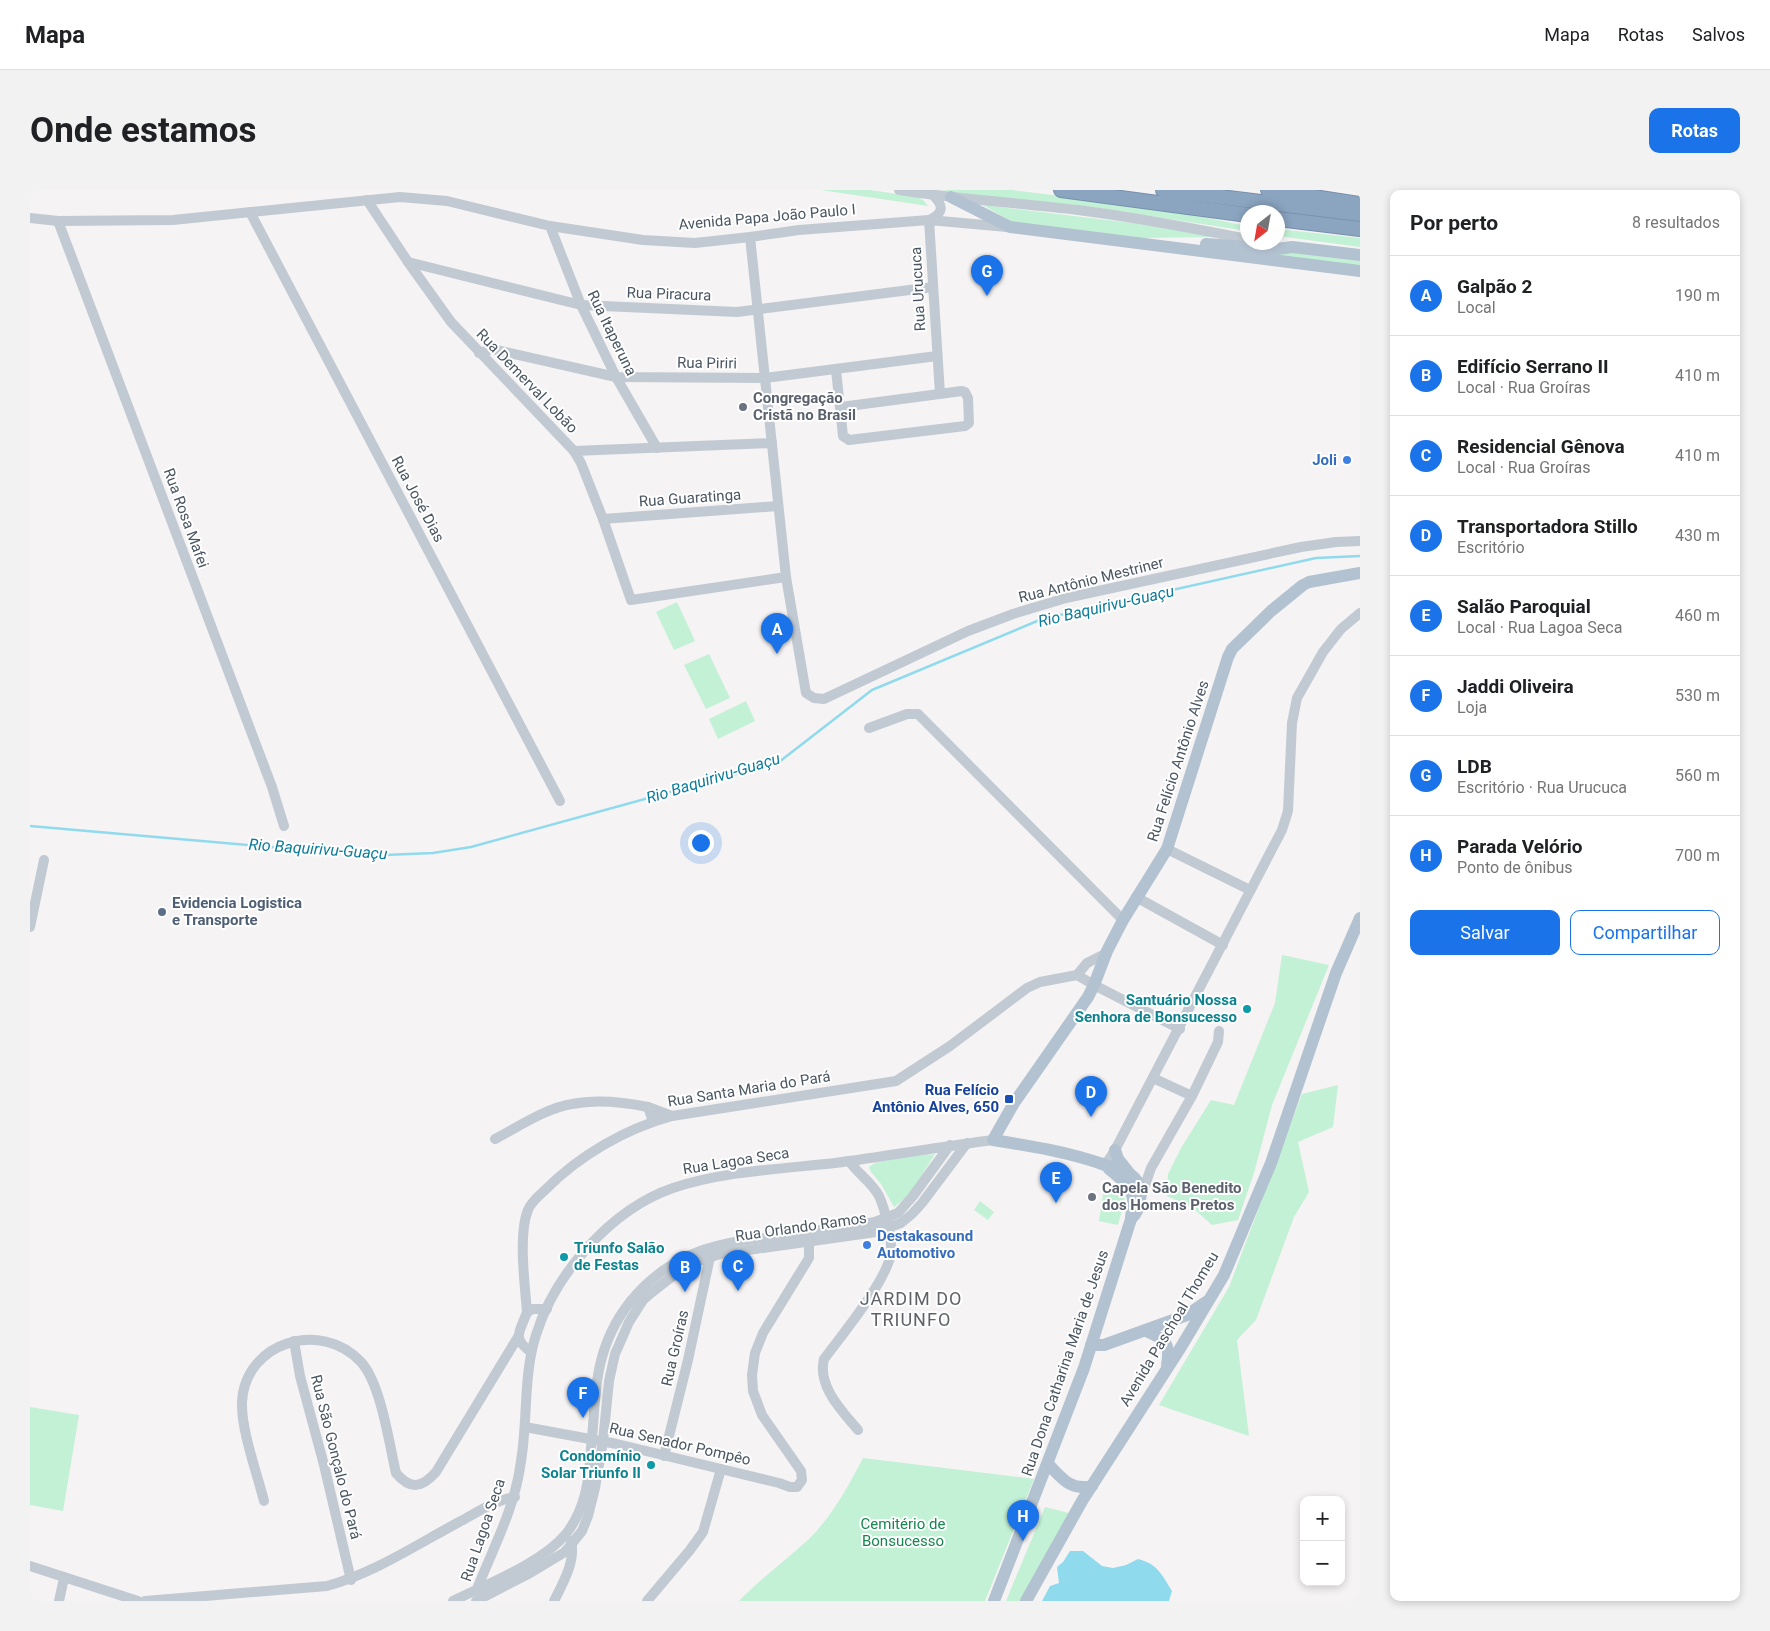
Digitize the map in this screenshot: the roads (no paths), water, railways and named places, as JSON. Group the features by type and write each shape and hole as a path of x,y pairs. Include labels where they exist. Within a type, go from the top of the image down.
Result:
{"highway":[{"path":"1061,190 1240,214"},
{"path":"1163,190 1360,214"},
{"path":"1268,190 1360,204"},
{"path":"1285,220 1360,229"}],"main road":[{"path":"951,197 1010,228"},
{"name":"Avenida Papa João Paulo I","path":"1010,228 1130,243 1163,245 1181,250 1360,271"},
{"path":"1163,245 1195,243 1277,249 1292,247 1360,255"},
{"name":"Rua Felício Antônio Alves","path":"992,1140 1014,1103 1094,986 1123,920 1167,849 1232,649 1271,611 1303,585 1309,582 1360,573"},
{"name":"Avenida Paschoal Thomeu","path":"1026,1601 1092,1486 1224,1274 1271,1163 1336,973 1360,918"},
{"name":"Rua Lagoa Seca","path":"992,1140 1060,1151 1100,1164"},
{"path":"1115,1150 1118,1159 1139,1184 1141,1198"},
{"path":"1100,1164 1130,1174"},
{"name":"Rua Dona Catharina Maria de Jesus","path":"994,1601 1048,1464 1091,1345 1131,1219 1134,1200 1130,1191 1114,1173 1100,1164"},
{"name":"Rua Dona Catharina Maria de Jesus","path":"1131,1219 1136,1214 1141,1198"},
{"path":"1091,1345 1104,1345 1146,1331 1187,1315 1210,1299"},
{"path":"1146,1331 1160,1337 1167,1345 1169,1354 1167,1368"},
{"path":"1048,1464 1070,1485 1080,1489 1092,1486"}],"street":[{"path":"899,190 1116,215 1178,224 1240,237"},
{"path":"929,220 938,216 940,211 939,201 933,195"},
{"name":"Avenida Papa João Paulo I","path":"30,218 58,221 173,220 400,197 447,201 550,226 643,240 695,243 750,238 799,230 929,220 1010,228"},
{"name":"Rua Demerval Lobão","path":"366,200 452,322 479,353 574,451 581,463 603,519 631,600 786,576"},
{"name":"Rua José Dias","path":"250,212 560,801"},
{"name":"Rua Urucuca","path":"929,220 940,394"},
{"name":"Rua Rosa Mafei","path":"58,221 272,787 284,826"},
{"name":"Rua Itaperuna","path":"550,226 581,305 616,377 657,448"},
{"path":"750,238 786,576"},
{"path":"1285,246 1292,247"},
{"name":"Rua Piracura","path":"408,262 581,305 737,312 933,287"},
{"name":"Rua Piriri","path":"479,353 492,349 616,377 765,378 937,356"},
{"path":"836,370 843,436 846,439 968,425 968,398 966,392 841,407"},
{"path":"574,451 772,443"},
{"name":"Rua Guaratinga","path":"603,519 778,506"},
{"name":"Rua Antônio Mestriner","path":"786,576 806,693 814,698 824,699 968,630 1066,598 1302,547 1336,542 1360,542"},
{"path":"1100,1164 1108,1161 1115,1150 1180,1029 1282,830 1288,811 1292,723 1297,698 1323,652 1341,629 1360,613"},
{"path":"869,728 907,714 918,714 1123,920"},
{"path":"1167,849 1250,890"},
{"path":"30,927 44,860"},
{"path":"1136,897 1223,945"},
{"name":"Rua Santa Maria do Pará","path":"527,1312 524,1249 525,1221 528,1210 547,1188 572,1166 601,1146 637,1127 672,1116 896,1081 950,1046 1027,988 1040,982 1076,975 1087,963 1107,953"},
{"path":"1076,975 1180,1029"},
{"name":"Rua Dona Catharina Maria de Jesus","path":"1141,1198 1152,1168 1192,1096 1218,1042 1220,1031"},
{"path":"1153,1078 1192,1096"},
{"path":"495,1139 553,1110 571,1104 594,1102 628,1103 648,1107 672,1116"},
{"path":"648,1107 653,1121"},
{"name":"Rua Lagoa Seca","path":"478,1596 514,1497 522,1462 528,1372 536,1333 560,1284 573,1265 593,1242 634,1208 673,1188 721,1177 992,1140"},
{"name":"Rua Orlando Ramos","path":"572,1545 582,1530 588,1516 595,1488 603,1441 611,1369 621,1339 643,1300 671,1276 719,1244 875,1222 887,1224 901,1223 912,1214 967,1143"},
{"name":"Rua Orlando Ramos","path":"478,1596 544,1555 568,1530 578,1515 586,1495 588,1483 600,1364 609,1339 624,1309 641,1287 665,1269 687,1256 709,1252 720,1254 876,1232 887,1224 904,1206 950,1145"},
{"path":"849,1161 875,1190 887,1224 891,1251 884,1275 824,1359 822,1367 830,1392 838,1406 858,1430"},
{"path":"1130,1174 1145,1173 1152,1168"},
{"name":"Rua Senador Pompêo","path":"525,1427 603,1441 796,1487 802,1480 801,1471 762,1415 753,1391 752,1375 755,1353 763,1333 809,1258 809,1242"},
{"name":"Rua Groíras","path":"664,1456 688,1360 709,1252"},
{"path":"264,1501 244,1428 242,1403 245,1384 252,1370 265,1355 279,1346 309,1339 327,1342 343,1348 362,1363 372,1380 379,1398 396,1473 403,1482 410,1485 419,1485 426,1482 436,1472 518,1337 527,1312 533,1309 547,1308"},
{"path":"518,1337 519,1342 531,1352"},
{"name":"Rua São Gonçalo do Pará","path":"294,1341 300,1376 324,1465 351,1580"},
{"path":"647,1601 703,1532 721,1469"},
{"path":"144,1601 327,1586 351,1580 480,1511 506,1498 514,1497"},
{"path":"554,1601 573,1554 568,1530"},
{"path":"556,1544 563,1569 562,1585"},
{"path":"453,1601 478,1596 560,1555 572,1545"},
{"path":"30,1566 138,1601"},
{"path":"59,1601 64,1578"}],"water":[{"path":"1070,1551 1083,1551 1102,1566 1113,1568 1126,1565 1138,1559 1145,1561 1159,1571 1172,1591 1169,1601 1042,1601 1050,1586 1059,1583 1057,1567 1063,1562"}],"waterway":[{"name":"Rio Baquirivu-Guaçu","path":"30,826 328,852 385,855 433,853 471,847 779,762 872,690 1042,619 1316,558 1360,556"}],"place":[{"name":"LDB","path":"987,296"},
{"name":"Congregação Cristã no Brasil","path":"743,407"},
{"name":"Joli","path":"1347,460"},
{"name":"Galpão 2","path":"777,654"},
{"name":"Evidencia Logistica e Transporte","path":"162,912"},
{"name":"Santuário Nossa Senhora de Bonsucesso","path":"1247,1009"},
{"name":"Rua Felício Antônio Alves, 650","path":"1009,1099"},
{"name":"Transportadora Stillo","path":"1091,1117"},
{"name":"Capela São Benedito dos Homens Pretos","path":"1092,1197"},
{"name":"Salão Paroquial","path":"1056,1203"},
{"name":"Destakasound Automotivo","path":"867,1245"},
{"name":"Triunfo Salão de Festas","path":"564,1257"},
{"name":"Residencial Gênova","path":"738,1291"},
{"name":"Edifício Serrano II","path":"685,1292"},
{"name":"Jaddi Oliveira","path":"583,1418"},
{"name":"Condomínio Solar Triunfo II","path":"651,1465"},
{"name":"Parada Velório","path":"1023,1541"}],"district":[{"name":"JARDIM DO TRIUNFO","path":"911,1308"}],"park label":[{"name":"Cemitério de Bonsucesso","path":"903,1532"}]}
